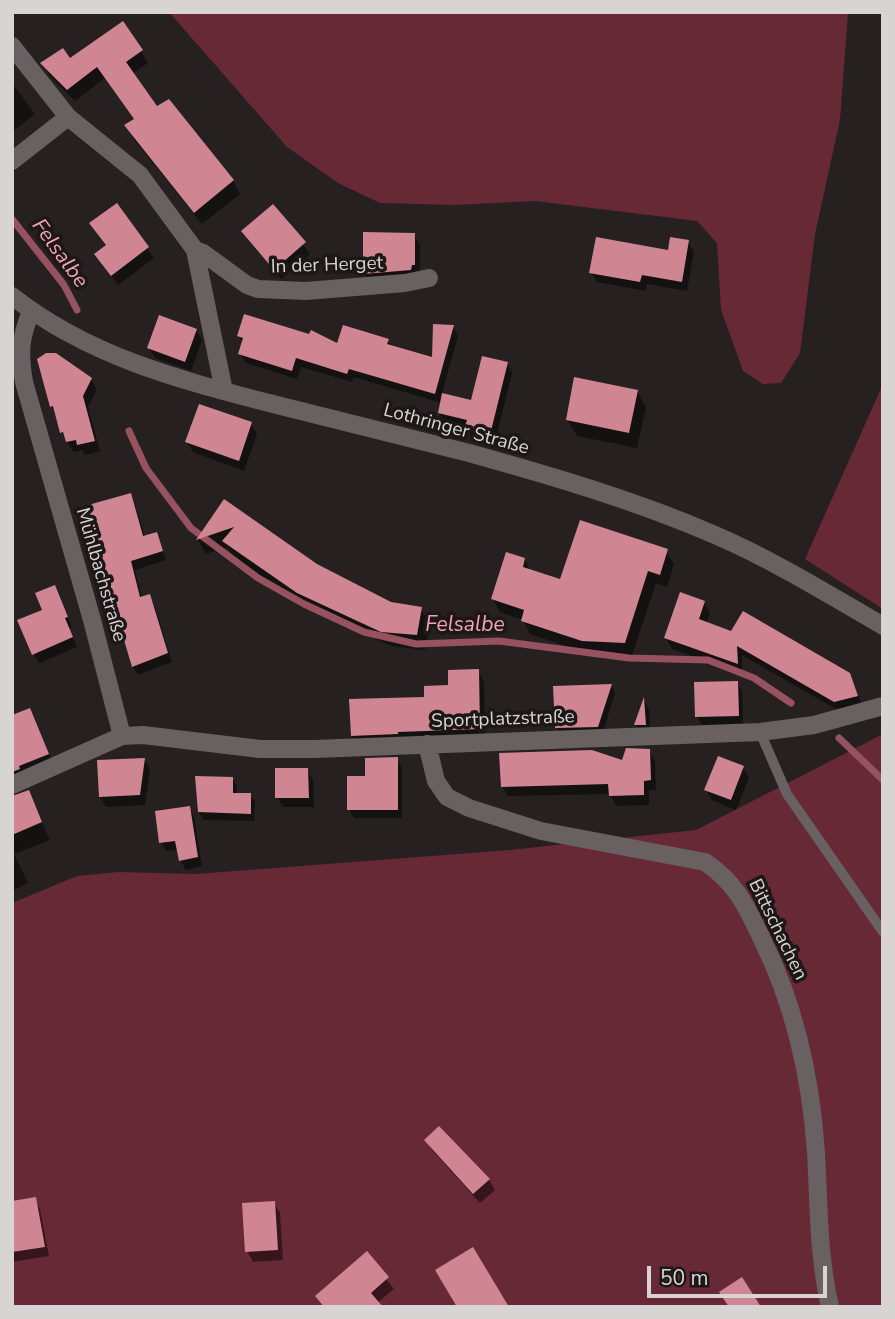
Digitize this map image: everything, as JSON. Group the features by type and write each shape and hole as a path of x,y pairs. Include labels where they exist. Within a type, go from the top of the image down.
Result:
{"street":[{"name":"In der Herget","path":"12,46 68,117 140,175 195,250 224,391"},
{"path":"12,161 68,117"},
{"name":"In der Herget","path":"195,250 247,285 258,289 306,291 405,283 429,278"},
{"name":"Lothringer Straße","path":"12,296 31,311 103,351 141,367 470,454 590,489 672,517 773,563 883,626"},
{"name":"Mühlbachstraße","path":"31,311 21,336 20,357 24,382 122,736"},
{"name":"Sportplatzstraße","path":"122,736 143,735 260,749 760,732 814,724 883,706"},
{"path":"12,785 122,736"},
{"name":"Bittschachen","path":"427,744 436,781 447,797 469,808 541,831 705,862 724,874 740,893 777,969 795,1020 810,1091 816,1153 819,1244 830,1307"}],"lane":[{"path":"760,732 787,794 883,932"}],"shaded area":[{"path":"169,12 848,12 840,120 815,234 800,353 781,383 763,384 743,371 721,310 717,243 697,221 535,201 454,205 380,203 338,183 287,147"},
{"path":"883,384 883,609 805,559"},
{"path":"883,734 883,1307 12,1307 12,903 77,876 118,872 196,874 510,850 696,830"}],"building":[{"path":"123,21 143,50 126,62 157,106 169,99 234,180 194,213 124,125 134,119 97,67 67,90 40,63 63,48 70,58"},
{"path":"117,203 149,247 111,276 94,254 106,245 89,223"},
{"path":"273,204 306,242 274,270 241,231"},
{"path":"363,232 415,233 415,265 412,265 411,270 363,274"},
{"path":"596,237 668,250 670,237 689,240 682,282 642,275 640,282 589,273"},
{"path":"244,314 309,334 311,330 337,343 343,325 389,339 387,344 432,357 433,324 454,325 435,394 349,369 347,374 296,358 292,371 238,354 243,338 237,336"},
{"path":"159,315 197,329 185,362 147,348"},
{"path":"46,353 56,353 92,378 83,396 95,441 77,445 76,440 66,442 63,432 60,433 37,359"},
{"path":"482,356 508,362 490,435 464,429 467,420 438,413 442,393 471,400"},
{"path":"574,377 638,390 629,433 566,420"},
{"path":"199,404 252,422 239,461 185,442"},
{"path":"131,493 143,536 157,532 163,551 131,561 140,597 150,594 168,653 132,667 108,586 103,588 81,507"},
{"path":"224,499 317,564 391,602 422,607 417,635 381,632 297,593 222,541 234,527 196,540"},
{"path":"580,520 668,549 660,575 648,571 625,643 582,641 521,621 524,610 491,599 506,552 525,558 523,567 560,579"},
{"path":"55,585 73,637 32,655 17,620 42,610 35,593"},
{"path":"680,592 705,601 699,619 731,631 743,611 850,673 858,696 834,702 737,646 738,664 664,638"},
{"path":"479,669 480,729 351,736 349,699 424,697 424,686 448,685 448,670"},
{"path":"738,681 739,716 695,717 694,682"},
{"path":"612,684 598,727 555,728 553,686"},
{"path":"644,697 646,725 634,725"},
{"path":"30,708 49,754 19,766 20,769 12,772 12,715"},
{"path":"626,748 650,749 651,780 644,781 644,795 609,796 608,784 501,787 499,753 592,750 622,760"},
{"path":"718,756 744,766 731,800 704,790"},
{"path":"398,757 398,810 347,810 347,776 365,776 365,758"},
{"path":"145,758 140,795 99,797 97,760"},
{"path":"275,768 308,768 309,798 275,798"},
{"path":"195,776 233,777 233,793 251,793 251,814 198,812"},
{"path":"29,790 42,822 12,835 12,796"},
{"path":"190,806 198,857 179,861 175,841 159,843 155,811"},
{"path":"439,1126 490,1179 473,1194 424,1140"},
{"path":"36,1197 45,1247 12,1252 12,1201"},
{"path":"275,1201 278,1250 245,1252 242,1203"},
{"path":"473,1247 509,1307 457,1307 435,1270"},
{"path":"367,1251 389,1277 371,1293 383,1307 324,1307 315,1296"},
{"path":"742,1277 761,1307 729,1307 719,1292"}],"waterway":[{"name":"Felsalbe","path":"12,219 64,285 77,310"},
{"name":"Felsalbe","path":"129,431 146,468 191,528 258,578 304,604 364,632 416,644 499,641 629,658 708,660 754,678 791,703"},
{"name":"Felsalbe","path":"839,738 883,780"}]}
